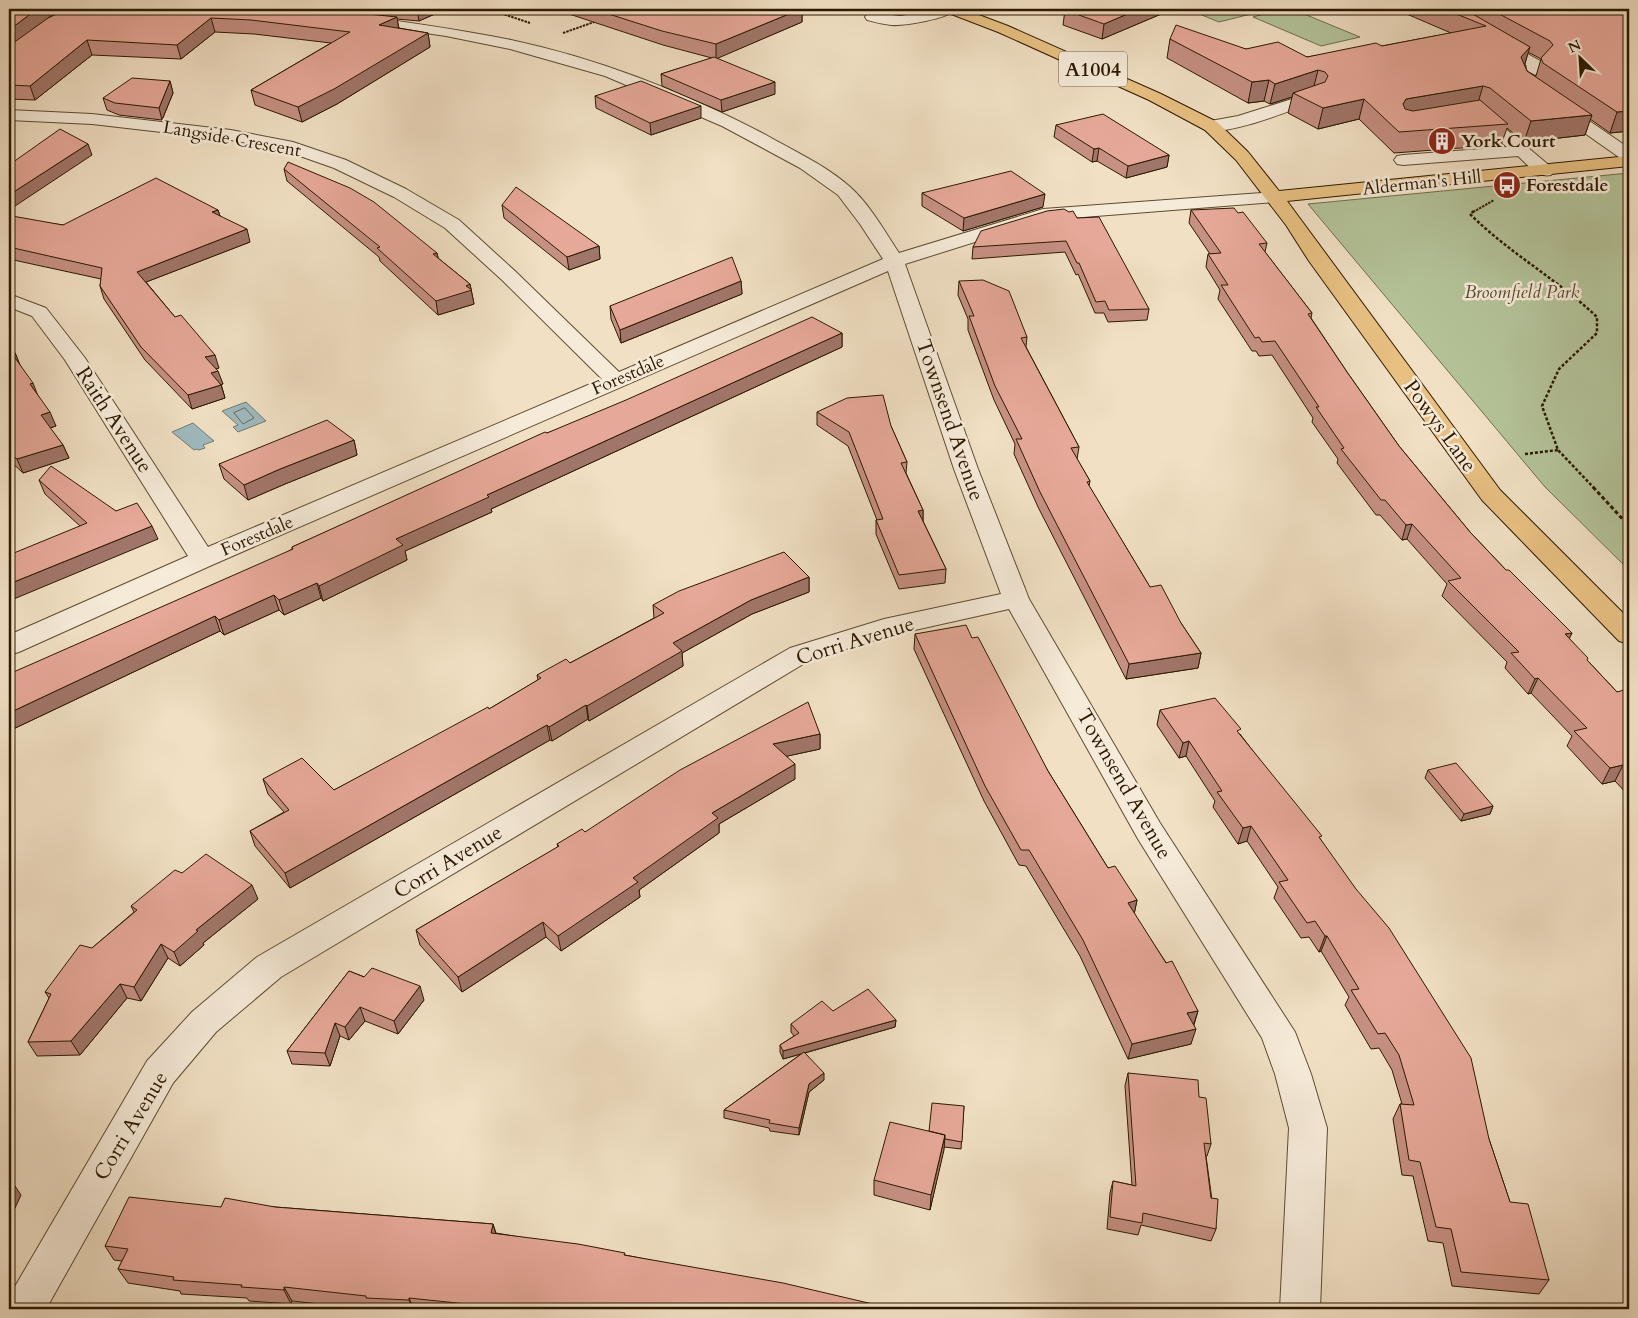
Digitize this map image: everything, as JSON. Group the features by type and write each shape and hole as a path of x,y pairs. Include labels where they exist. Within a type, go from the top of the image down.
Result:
{"main road":[{"name":"A1004","path":"950,9 1003,29 1119,81 1211,126 1242,156 1274,197"},
{"name":"Alderman's Hill","path":"1274,197 1629,161"},
{"name":"Powys Lane","path":"1274,197 1491,495 1629,635"}],"street":[{"path":"872,17 889,22 902,21 950,9"},
{"name":"Townsend Avenue","path":"351,19 446,32 522,48 610,73 655,90 728,122 806,164 844,191 868,221 894,261 966,469 1016,599 1149,830 1277,1032 1293,1074 1308,1128 1300,1309"},
{"path":"1481,32 1537,65 1525,76 1528,86 1629,156"},
{"path":"1211,126 1241,121 1314,98"},
{"path":"1460,116 1477,113 1545,171"},
{"name":"Langside Crescent","path":"9,114 92,119 231,135 287,146 340,164 400,193 452,224 615,380"},
{"path":"1403,160 1522,151"},
{"name":"Forestdale","path":"9,646 203,559 894,261 1043,215 1274,197"},
{"name":"Raith Avenue","path":"9,300 40,312 74,358 203,559"},
{"name":"Corri Avenue","path":"24,1309 160,1072 204,1022 269,967 800,654 884,628 1016,599"}],"path":[{"path":"488,9 537,26"},
{"path":"494,11 500,9"},
{"path":"522,48 597,22"},
{"path":"1496,200 1488,202 1470,214 1487,233 1581,300 1597,317 1597,333 1558,369 1542,406 1558,450 1629,526"},
{"path":"1525,454 1558,450"}],"green space":[{"path":"1187,9 1271,9 1219,22"},
{"path":"1283,9 1292,9 1360,37 1321,46 1253,17"},
{"name":"Broomfield Park","path":"1629,173 1629,570 1545,487 1308,204"}],"water":[{"path":"246,402 266,421 238,432 233,427 238,425 222,411"},
{"path":"193,423 214,441 203,445 205,448 194,450 172,432"}],"building":[{"path":"9,9 37,9 9,30"},
{"path":"68,9 321,9 397,17 379,25 428,33 334,89 298,107 251,90 350,32 251,20 211,18 177,45 87,40 30,86 9,85 9,46 48,18"},
{"path":"593,9 801,9 716,44 662,31"},
{"path":"1139,9 1104,24 1065,10"},
{"path":"1444,9 1470,9 1471,13 1530,47 1521,57 1527,71 1592,115 1531,121 1490,88 1483,86 1406,99 1403,104 1405,109 1413,111 1480,100 1508,124 1399,132 1364,99 1323,108 1293,93 1325,82 1328,76 1325,72 1318,70 1275,84 1269,80 1252,82 1170,39 1176,25 1246,49 1278,42 1307,57 1376,43 1382,46 1486,26"},
{"path":"1490,9 1629,9 1629,111 1617,112 1543,63 1541,58 1553,45 1550,41"},
{"path":"714,57 775,82 721,100 661,74"},
{"path":"132,78 170,81 159,108 115,103 103,98"},
{"path":"641,81 701,106 650,123 595,96"},
{"path":"1103,114 1169,155 1128,166 1099,148 1094,149 1056,125"},
{"path":"60,129 88,144 9,195 9,165"},
{"path":"288,162 350,188 374,202 437,253 433,254 470,284 466,286 472,290 436,301 377,248 380,247 284,169"},
{"path":"1011,171 1045,194 964,218 922,193"},
{"path":"156,178 218,210 212,212 247,229 137,272 175,317 181,315 215,355 205,357 218,371 211,373 221,385 188,395 141,347 100,286 102,268 9,247 9,218 12,216 63,225"},
{"path":"516,187 599,246 567,257 502,205"},
{"path":"1234,208 1238,213 1243,212 1267,243 1259,244 1312,313 1308,314 1399,446 1470,532 1506,570 1509,570 1572,633 1565,634 1588,658 1587,660 1617,692 1624,690 1629,695 1629,772 1623,765 1610,768 1574,731 1587,728 1538,678 1535,679 1511,653 1519,652 1448,581 1461,578 1412,524 1406,525 1385,500 1381,500 1341,449 1344,448 1275,341 1262,342 1259,337 1255,338 1221,285 1228,285 1208,254 1221,253 1191,210"},
{"path":"1064,209 1069,212 1073,211 1077,218 1099,217 1149,309 1109,310 1105,301 1096,302 1079,263 1077,263 1066,241 973,247 981,231 1047,211"},
{"path":"732,257 741,281 620,330 610,306"},
{"path":"983,280 1009,291 1027,337 1021,338 1079,447 1071,448 1090,481 1087,482 1150,587 1161,585 1181,623 1201,653 1129,664 1040,492 1016,439 1022,439 995,386 969,316 974,316 959,281"},
{"path":"812,317 842,333 487,495 489,497 396,539 403,545 319,586 317,583 279,600 274,595 219,620 215,616 9,713 9,674 293,549 292,547 545,432 547,433 626,400"},
{"path":"9,342 16,355 13,355 33,383 30,384 50,412 41,415 63,445 17,459 9,452"},
{"path":"883,395 891,426 907,462 901,463 923,510 918,511 946,569 899,575 876,520 883,519 849,432 817,412 847,398"},
{"path":"327,420 354,440 244,485 219,464"},
{"path":"51,466 116,511 137,503 152,526 9,584 9,555 87,523 39,480"},
{"path":"784,552 809,577 751,600 673,643 682,651 587,706 549,727 547,725 285,873 250,831 289,810 263,779 302,758 334,790 488,707 489,709 541,678 537,675 566,659 570,663 664,613 653,605 679,591"},
{"path":"966,625 972,638 978,637 1048,771 1108,868 1115,866 1137,900 1128,903 1166,963 1172,961 1198,1011 1187,1013 1196,1029 1132,1044 1083,940 1029,850 1021,850 985,786 915,634"},
{"path":"1215,698 1241,729 1237,731 1322,836 1319,837 1356,889 1389,928 1471,1058 1489,1139 1510,1202 1528,1204 1549,1280 1461,1272 1451,1229 1436,1227 1420,1162 1409,1160 1400,1104 1414,1105 1399,1055 1385,1033 1378,1034 1351,990 1359,989 1327,936 1325,936 1315,921 1307,923 1279,882 1288,880 1251,826 1243,828 1217,792 1222,791 1189,741 1183,743 1160,710"},
{"path":"808,702 820,734 773,744 795,764 712,813 718,818 633,878 638,882 558,936 543,922 458,977 416,930 559,846 557,844 582,829 585,832 680,770"},
{"path":"1456,763 1493,806 1464,814 1428,770"},
{"path":"206,854 252,885 196,930 198,931 174,952 161,944 134,987 120,984 71,1041 28,1042 51,994 45,992 80,945 92,948 137,910 131,906 175,870 182,873"},
{"path":"372,968 420,986 394,1021 360,1007 345,1027 335,1023 325,1053 287,1051 349,971 364,977"},
{"path":"868,989 896,1020 783,1051 780,1045 799,1033 791,1024 822,1001 833,1011"},
{"path":"804,1052 824,1073 809,1084 799,1128 769,1123 770,1120 724,1110"},
{"path":"1128,1073 1198,1080 1199,1097 1206,1098 1211,1144 1204,1143 1211,1198 1218,1199 1216,1229 1143,1213 1142,1223 1110,1217 1113,1181 1136,1186"},
{"path":"932,1103 964,1106 962,1142 945,1139 945,1135 929,1131"},
{"path":"890,1122 945,1135 931,1195 874,1180"},
{"path":"129,1197 221,1207 225,1198 275,1207 493,1224 491,1233 578,1244 625,1253 624,1255 783,1283 894,1309 504,1309 409,1298 409,1300 366,1298 366,1296 284,1287 284,1290 173,1280 174,1277 118,1269 128,1249 105,1246"}],"place":[{"name":"York Court","path":"1442,141"},
{"name":"Forestdale","path":"1507,185"}]}
